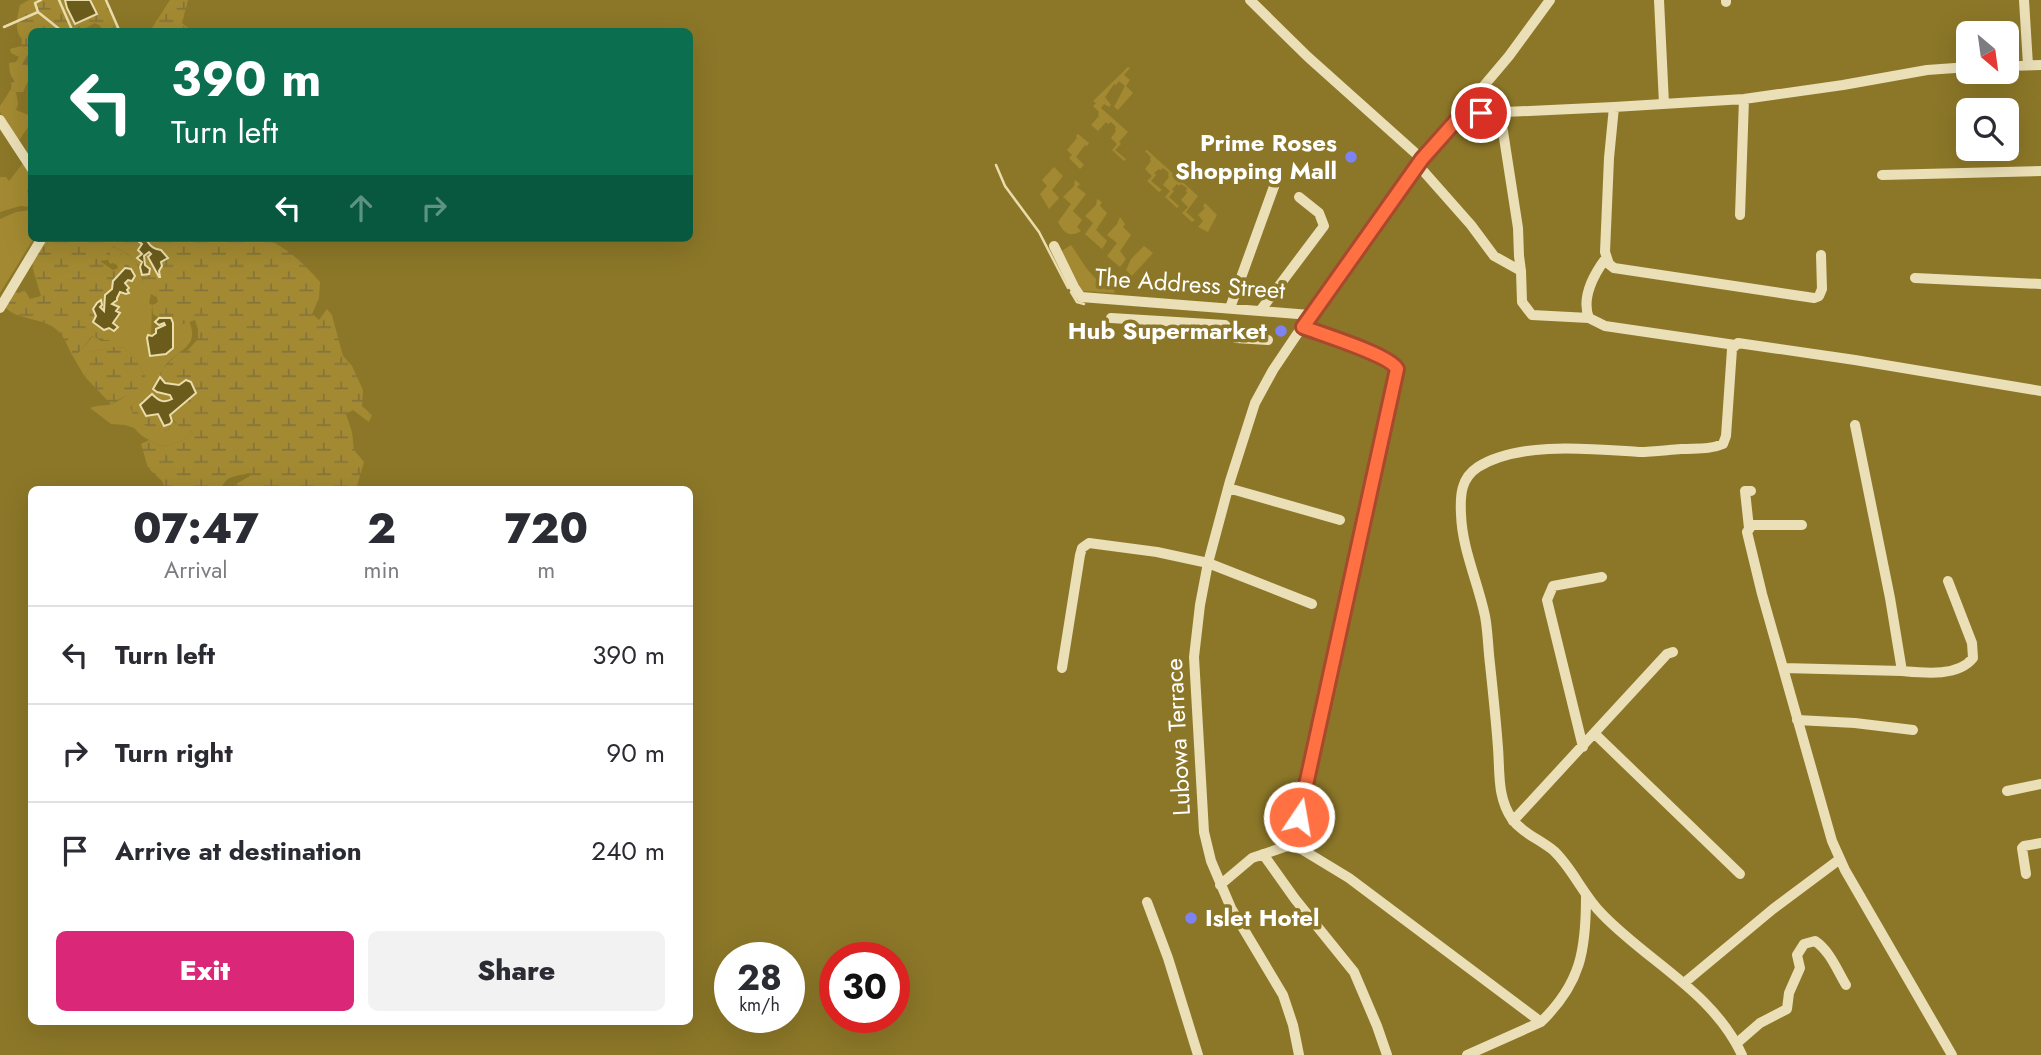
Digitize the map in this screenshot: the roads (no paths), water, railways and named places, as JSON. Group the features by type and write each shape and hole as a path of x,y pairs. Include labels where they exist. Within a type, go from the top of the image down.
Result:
{"street":[{"path":"1250,0 1420,162 1494,256 1521,271"},
{"name":"Lubowa Terrace","path":"1299,1055 1283,995 1231,908 1211,861 1204,832 1194,673 1196,632 1208,563 1255,403 1273,370 1310,314 1420,162 1510,56 1550,0"},
{"path":"1659,0 1664,104"},
{"path":"2024,0 2028,65"},
{"path":"2020,65 2041,65"},
{"path":"1462,114 1744,99 1927,70 1956,68"},
{"path":"1740,215 1744,99"},
{"path":"1614,107 1609,158 1606,258 1614,268 1814,298 1819,296 1822,289 1821,255"},
{"path":"1500,112 1518,228 1522,302 1532,315 1588,318 1605,326 1855,359 2041,391"},
{"path":"1,123 28,163"},
{"path":"1882,176 2041,171"},
{"path":"1225,325 1228,308 1276,181"},
{"path":"1260,311 1324,226 1319,213 1298,197"},
{"path":"1,303 39,242"},
{"name":"The Address Street","path":"1055,246 1081,297 1310,314"},
{"path":"1588,318 1588,295 1594,275 1606,258"},
{"path":"1915,278 2041,284"},
{"path":"1111,318 1225,325 1237,338 1268,340"},
{"path":"1293,844 1397,369 1370,352 1303,327"},
{"path":"1735,345 1732,349 1726,436 1723,444 1713,449 1660,452 1574,449 1523,453 1482,464 1470,473 1465,479 1461,502 1462,527 1485,617 1503,804 1513,821 1554,851 1572,873 1586,897 1622,933 1684,983 1720,1017 1742,1055"},
{"path":"1855,425 1902,671"},
{"path":"1228,488 1340,520"},
{"path":"1751,491 1745,491 1748,536 1826,825 1840,859 1951,1055"},
{"path":"1749,528 1752,525 1802,525"},
{"path":"1062,668 1080,555 1089,543 1208,563 1312,604"},
{"path":"1583,747 1547,600 1553,586 1602,577"},
{"path":"1783,668 1923,673 1941,672 1967,664 1973,657 1972,643 1948,581"},
{"path":"1513,821 1667,654 1673,652"},
{"path":"1797,720 1913,730"},
{"path":"1595,734 1740,874"},
{"path":"2007,791 2041,785"},
{"path":"2026,874 2022,848 2041,843"},
{"path":"1220,885 1252,858 1293,844 1349,878 1541,1022"},
{"path":"1263,854 1295,900 1354,972 1387,1055"},
{"path":"1684,983 1764,916 1840,859"},
{"path":"1467,1055 1541,1022 1549,1014 1575,978 1586,921 1586,897"},
{"path":"1147,902 1168,958 1198,1055"},
{"path":"1737,1043 1760,1023 1787,1009 1789,993 1800,968 1797,954 1804,944 1815,941 1820,944 1846,985"}],"waterway":[{"path":"4,27 38,12 35,3 41,0"},
{"path":"59,0 71,28"},
{"path":"106,0 118,28"},
{"path":"38,12 58,28"},
{"path":"996,165 1005,186 1039,232 1068,288"},
{"path":"1071,292 1077,302 1084,304"}],"place":[{"name":"Prime Roses Shopping Mall","path":"1351,157"},
{"name":"Hub Supermarket","path":"1281,331"},
{"name":"Islet Hotel","path":"1191,918"}]}
